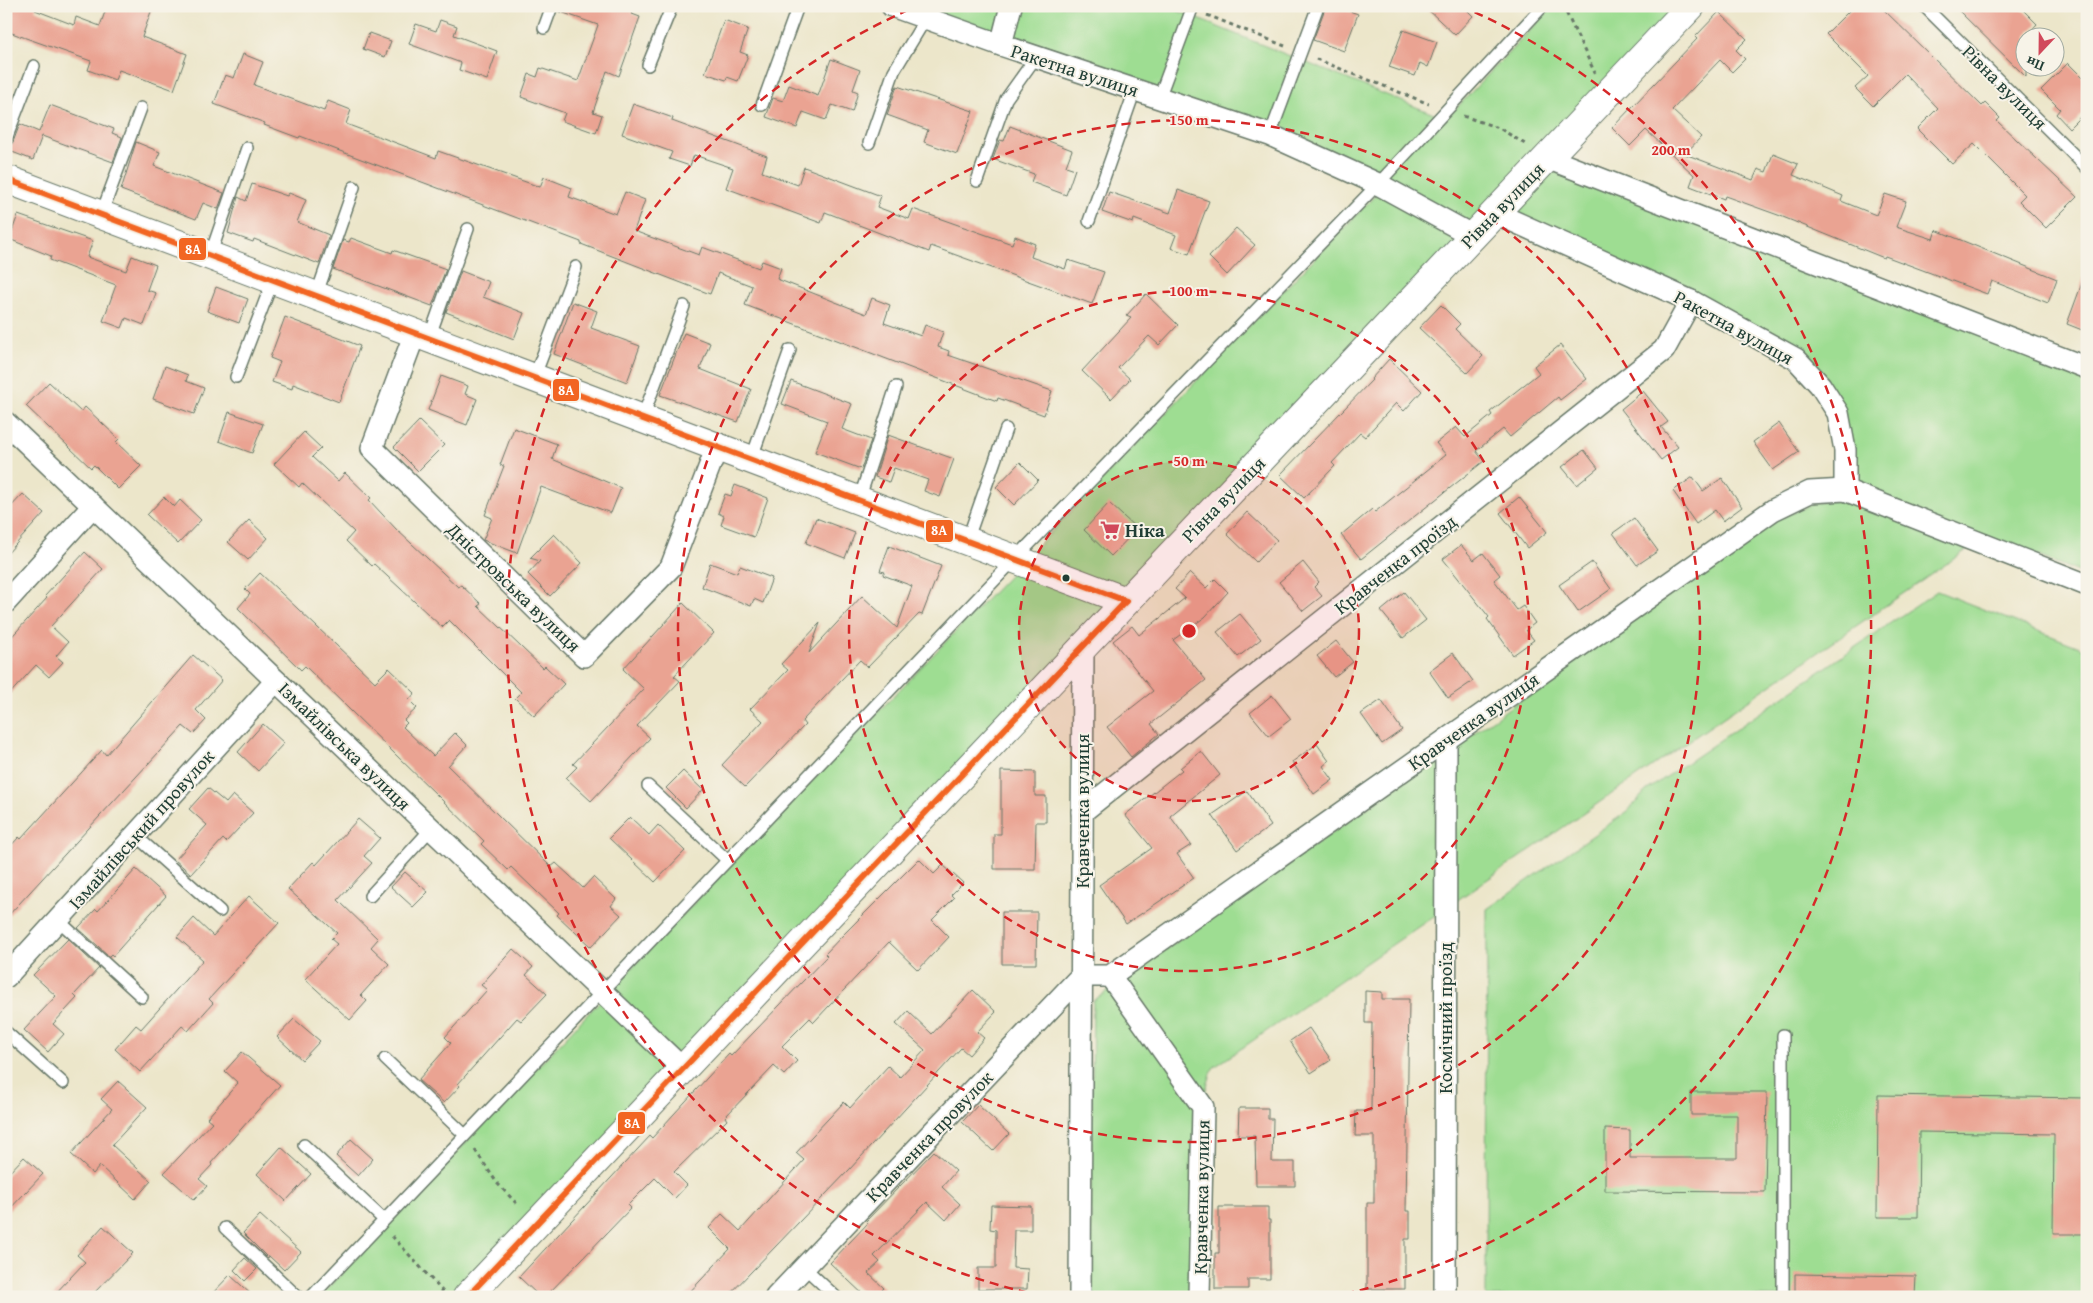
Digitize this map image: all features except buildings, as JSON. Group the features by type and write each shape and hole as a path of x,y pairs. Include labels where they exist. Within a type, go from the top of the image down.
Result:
{"street":[{"name":"Ракетна вулиця","path":"892,6 1036,57 1270,134 1378,184 1473,236"},
{"path":"1001,45 1010,6"},
{"name":"Рівна вулиця","path":"467,1297 1691,6"},
{"path":"1547,158 2087,368"},
{"path":"6,179 1126,601"},
{"name":"Ракетна вулиця","path":"1495,212 1691,302 1796,359 1820,384 1838,413 1845,450 1845,490"},
{"name":"Кравченка проїзд","path":"1082,812 1664,350 1691,302"},
{"name":"Дністровська вулиця","path":"422,336 372,448 584,656 671,567 716,447"},
{"name":"Ізмайлівська вулиця","path":"6,423 683,1069"},
{"path":"1845,490 2087,585"},
{"name":"Кравченка вулиця","path":"1199,1297 1203,1107 1110,976 1773,510 1810,492 1845,490"},
{"path":"6,602 93,506"},
{"name":"Кравченка вулиця","path":"1080,1297 1083,646"},
{"name":"Ізмайлівський провулок","path":"6,977 276,681"},
{"name":"Космічний проїзд","path":"1445,1297 1446,740"},
{"path":"1081,976 1110,976"},
{"name":"Кравченка провулок","path":"776,1297 1081,976"}],"lane":[{"path":"544,28 552,6"},
{"path":"648,65 672,6"},
{"path":"762,105 798,6"},
{"path":"1158,98 1193,6"},
{"path":"1270,134 1318,6"},
{"path":"311,1297 726,860 1378,184 1543,6"},
{"name":"Рівна вулиця","path":"1924,6 2087,168"},
{"path":"869,143 894,71 926,18"},
{"path":"977,182 1006,99 1036,57"},
{"path":"6,139 34,66"},
{"path":"1089,221 1135,90"},
{"path":"101,215 141,108"},
{"path":"210,256 247,148"},
{"path":"316,296 354,187"},
{"path":"422,336 468,229"},
{"path":"534,378 576,267"},
{"path":"236,377 273,280"},
{"path":"642,419 684,306"},
{"path":"751,460 790,350"},
{"path":"859,500 896,388"},
{"path":"967,541 1006,429"},
{"path":"648,786 726,860"},
{"path":"370,896 431,828"},
{"path":"135,835 220,911"},
{"path":"58,920 142,997"},
{"path":"6,1032 63,1083"},
{"path":"1783,1297 1784,1035"},
{"path":"385,1059 465,1135"},
{"path":"304,1144 384,1220"},
{"path":"225,1228 298,1297"},
{"path":"804,1267 836,1297"}],"path":[{"path":"1563,6 1606,96"},
{"path":"1446,111 1499,128 1547,158"},
{"path":"465,1135 497,1183 536,1224"},
{"path":"384,1220 394,1241 448,1297"}],"green space":[{"path":"915,6 1166,6 1446,119 1553,6 1683,6 1536,161 2087,376 2087,575 1987,536 1213,1068 1196,1119 1192,1297 1090,1297 1093,1001 1776,520 1815,503 1850,499 1826,379 1495,205 460,1297 320,1297 600,1001 1389,181"},
{"path":"1937,591 2087,650 2087,1297 1486,1297 1487,909 1628,811 1646,791"}],"transit line":[{"name":"8А","path":"6,179 1126,601"},
{"name":"8А","path":"467,1297 1126,601"}],"place":[{"name":"Ніка","path":"1110,530"}]}
